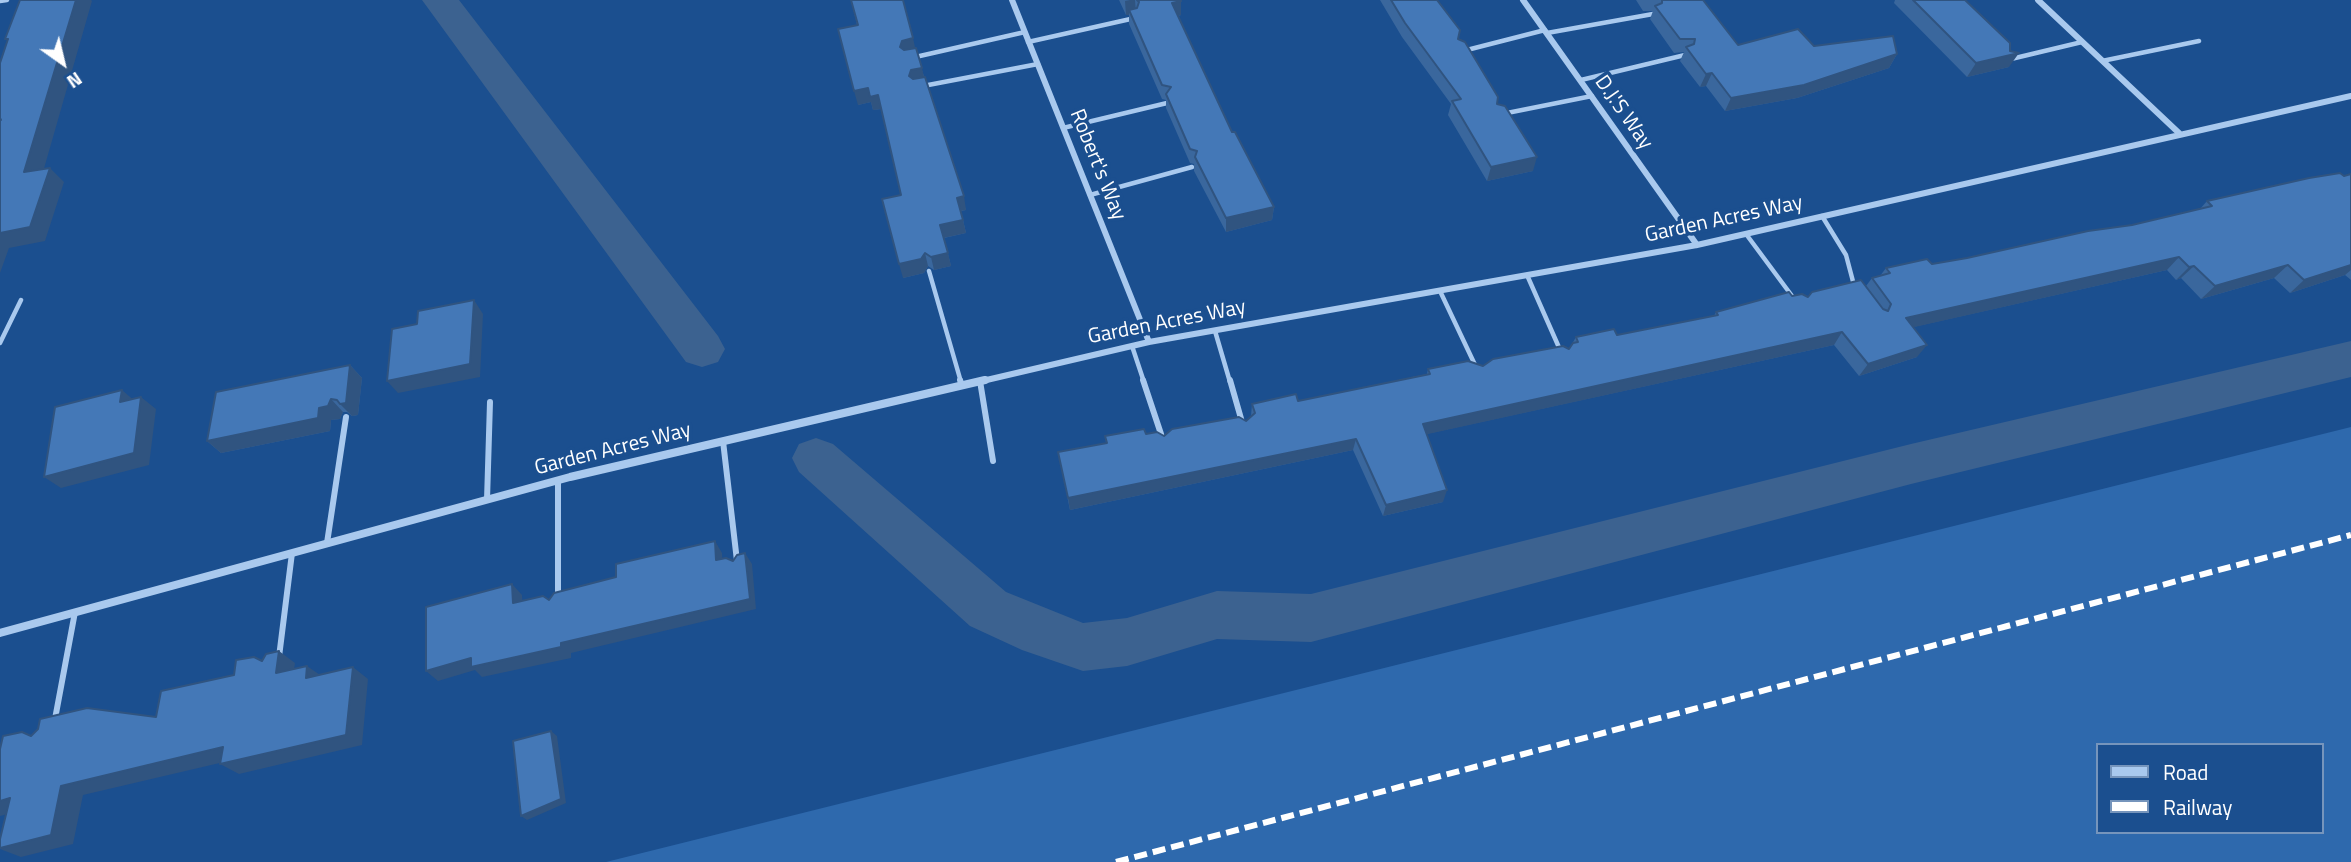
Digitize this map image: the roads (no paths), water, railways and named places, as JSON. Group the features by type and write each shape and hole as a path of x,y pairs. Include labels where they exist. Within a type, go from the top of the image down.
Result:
{"street":[{"name":"Robert's Way","path":"1012,0 1149,342"},
{"name":"D.J.'S Way","path":"1523,0 1697,245"},
{"path":"2038,0 2180,135"},
{"name":"Garden Acres Way","path":"0,633 558,480 1149,342 1697,245 2351,96"}],"lane":[{"path":"0,1 7,0"},
{"path":"1459,51 1546,32 1653,14"},
{"path":"1028,42 1135,18"},
{"path":"908,59 1025,32"},
{"path":"2102,61 2199,41"},
{"path":"2003,61 2082,42"},
{"path":"1581,80 1685,55"},
{"path":"917,88 1038,64"},
{"path":"1497,114 1592,96"},
{"path":"1063,128 1167,103"},
{"path":"1090,195 1192,167"},
{"path":"1822,216 1846,255 1854,287 1862,298"},
{"path":"1746,234 1799,305"},
{"path":"929,271 962,386"},
{"path":"1527,275 1563,357"},
{"path":"1440,291 1479,374"},
{"path":"0,343 21,300"},
{"path":"1215,331 1244,427"},
{"path":"1132,346 1163,442"},
{"path":"980,381 993,461"},
{"path":"487,500 490,402"},
{"path":"327,543 346,417"},
{"path":"723,441 738,567"},
{"path":"558,480 558,605"},
{"path":"277,667 292,553"},
{"path":"53,729 75,612"}],"waterway":[{"path":"440,0 702,349"},
{"path":"816,458 988,609 1040,633 1083,647 1127,642 1217,615 1311,618 1911,464 2351,359"}],"railway":[{"path":"1116,862 2351,535"}]}
